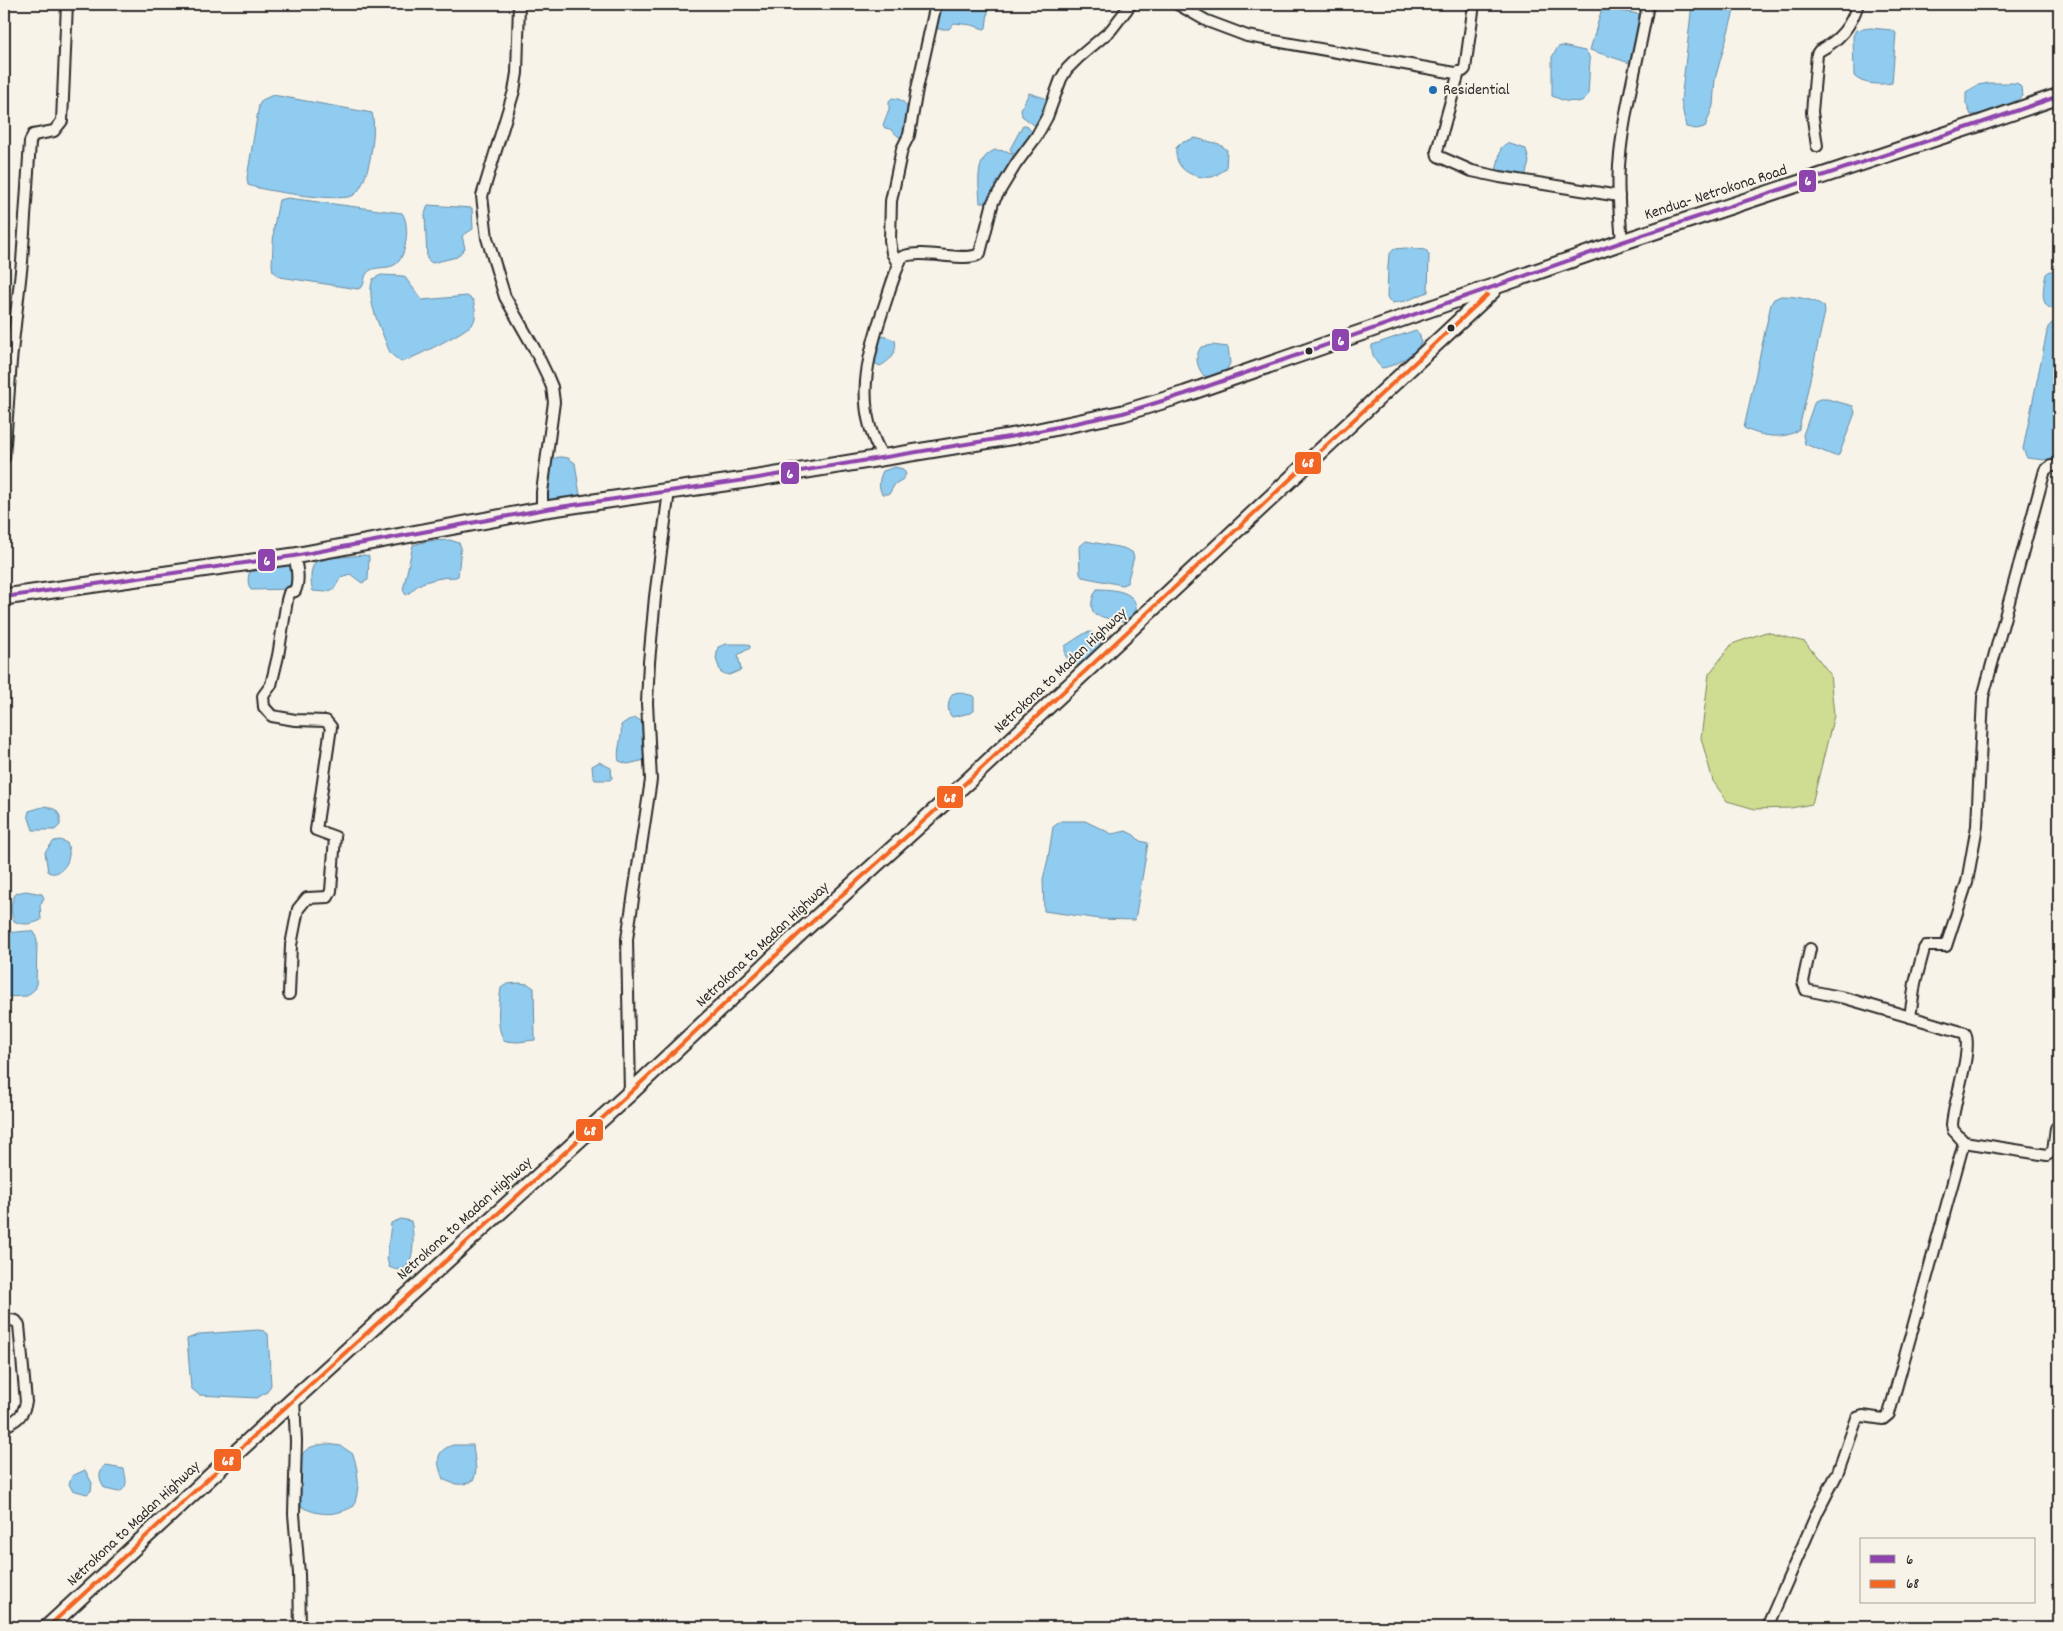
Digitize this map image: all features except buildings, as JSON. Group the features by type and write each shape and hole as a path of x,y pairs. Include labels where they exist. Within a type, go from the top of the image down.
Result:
{"main road":[{"name":"Kendua- Netrokona Road","path":"4,597 294,556 546,509 1015,436 1124,413 1202,388 1622,242 2059,96"},
{"name":"Netrokona to Madan Highway","path":"48,1627 294,1399 630,1093 800,932 970,779 1498,285"}],"street":[{"path":"4,458 11,361 22,262 30,142 33,135 54,131 62,121 67,4"},
{"path":"519,4 517,73 514,91 482,196 487,238 505,297 534,348 552,387 554,402 542,492 542,503 546,509"},
{"path":"898,264 892,253 890,240 891,201 902,150 909,135 916,89 936,4"},
{"path":"883,457 877,447 866,417 865,396 868,364 879,321 898,264 902,257 913,254 927,253 960,257 977,256 980,253 993,202 1007,178 1036,137 1047,117 1061,79 1073,64 1111,30 1131,4"},
{"path":"1177,4 1207,21 1247,36 1459,72 1463,72 1466,63 1474,4"},
{"path":"1622,242 1619,166 1628,102 1648,4"},
{"path":"1817,146 1812,112 1816,54 1845,33 1858,4"},
{"path":"1459,72 1437,151 1438,156 1472,171 1619,196"},
{"path":"1910,1017 1915,983 1924,949 1926,946 1946,946 1968,882 1977,826 1983,697 2045,470 2051,466 2059,466"},
{"path":"630,1093 627,939 651,780 647,704 649,662 654,597 668,491"},
{"path":"289,994 291,945 298,909 307,898 328,897 331,891 335,836 316,830 331,727 326,721 295,720 272,716 264,707 263,696 271,686 287,600 289,593 295,591 297,587 297,569 294,556"},
{"path":"1810,949 1803,982 1806,990 1845,998 1961,1031 1967,1037 1966,1056 1952,1125 1953,1130 1964,1142 2047,1155 2053,1151 2056,1128 2059,1126"},
{"path":"1767,1627 1818,1511 1838,1472 1857,1418 1863,1416 1883,1419 1889,1414 1964,1142"},
{"path":"4,1319 16,1321 19,1325 26,1402 24,1412 19,1419 4,1427"},
{"path":"294,1399 296,1441 294,1514 299,1574 300,1627"}],"green space":[{"path":"1766,632 1805,642 1830,674 1834,715 1812,804 1791,808 1755,809 1727,801 1713,781 1701,738 1709,674 1732,644"}],"water":[{"path":"939,4 989,4 986,28 954,23 949,29 936,29"},
{"path":"1692,4 1736,4 1715,79 1713,106 1705,127 1696,129 1686,127 1681,101"},
{"path":"1602,8 1639,14 1636,65 1590,50"},
{"path":"1870,28 1892,30 1896,33 1892,83 1867,83 1854,76 1853,36 1856,30"},
{"path":"1562,46 1585,51 1588,54 1590,60 1588,95 1582,102 1565,101 1552,96 1552,57 1558,47"},
{"path":"2017,83 2021,87 2022,96 2011,104 1992,112 1971,115 1966,103 1966,92 1978,85"},
{"path":"1029,93 1048,99 1037,125 1034,125 1022,116 1021,109"},
{"path":"273,95 372,113 372,144 367,171 358,191 352,196 316,197 284,193 248,185 247,178 259,105 262,100"},
{"path":"892,98 904,102 907,107 908,118 905,137 899,137 883,125 889,109 889,101"},
{"path":"1023,125 1026,125 1033,133 1019,153 1013,154 1010,149"},
{"path":"1195,138 1219,144 1227,150 1226,169 1212,177 1205,177 1191,174 1181,167 1176,155 1176,148 1181,143"},
{"path":"1507,143 1526,149 1529,162 1525,177 1496,172 1501,148"},
{"path":"995,150 1007,151 1013,155 1014,160 991,200 987,203 980,203 979,172 984,159"},
{"path":"288,198 402,213 407,231 405,247 400,260 393,266 370,271 366,275 362,287 358,289 280,277 273,271 272,265 274,226 279,200"},
{"path":"428,205 472,208 473,229 462,236 465,248 457,257 432,263 427,259 425,214"},
{"path":"1394,249 1426,250 1429,255 1428,292 1406,301 1392,303 1387,298 1389,255"},
{"path":"2050,271 2059,272 2059,308 2052,309 2045,303 2043,292 2046,274"},
{"path":"381,275 404,276 422,300 467,296 473,300 475,318 473,323 451,338 401,362 391,354 372,305 371,287 373,279"},
{"path":"1781,296 1814,301 1824,306 1825,312 1799,429 1787,435 1772,436 1744,428 1771,304 1774,299"},
{"path":"2053,322 2059,322 2059,461 2027,458 2023,449 2048,327"},
{"path":"1416,330 1420,336 1421,343 1414,352 1393,365 1382,368 1375,360 1372,345"},
{"path":"883,336 895,340 896,344 890,359 880,366 876,364 875,353 878,342"},
{"path":"1212,345 1228,347 1230,363 1225,374 1215,377 1204,376 1197,362 1201,347"},
{"path":"1820,399 1853,406 1855,413 1839,455 1835,456 1805,444 1803,435 1815,401"},
{"path":"555,458 568,458 575,463 580,495 575,500 549,502 546,473 550,462"},
{"path":"895,467 903,469 906,474 903,479 895,484 889,494 882,494 879,482 883,471"},
{"path":"450,540 459,543 461,547 458,576 444,577 422,583 406,595 403,590 413,545 428,541"},
{"path":"1086,541 1123,548 1132,552 1134,557 1127,583 1122,585 1082,577 1080,574 1079,547"},
{"path":"369,556 368,580 362,583 350,574 341,577 334,589 326,592 313,591 311,576 315,562 330,558"},
{"path":"291,564 294,566 293,589 251,590 248,581 250,572"},
{"path":"1097,589 1120,591 1131,597 1136,607 1133,619 1122,622 1095,615 1092,609 1092,602"},
{"path":"1091,632 1100,638 1101,644 1097,654 1089,661 1072,665 1065,655 1065,646 1085,633"},
{"path":"726,644 747,644 750,646 750,648 738,655 741,670 729,675 721,673 716,659 718,647"},
{"path":"958,692 974,696 974,711 952,717 948,709 949,703 952,694"},
{"path":"636,718 644,723 645,760 628,764 619,761 621,725 628,720"},
{"path":"599,762 611,768 612,778 610,780 595,780 592,766"},
{"path":"46,806 56,810 60,816 60,825 55,830 33,830 28,815 29,811"},
{"path":"1061,821 1085,821 1112,834 1126,831 1140,841 1148,843 1135,920 1100,919 1044,911 1043,879 1053,827"},
{"path":"60,840 67,843 69,852 65,867 59,872 48,872 45,852 54,841"},
{"path":"26,891 42,894 44,898 40,905 41,920 24,924 17,923 14,921 11,907 16,893"},
{"path":"34,932 37,940 36,988 27,996 4,997 4,933"},
{"path":"507,984 528,984 534,988 535,1040 505,1041 499,1023 501,988"},
{"path":"401,1219 411,1221 413,1246 409,1263 404,1268 398,1270 389,1267 387,1258 391,1223"},
{"path":"258,1330 268,1334 271,1385 267,1392 257,1398 199,1395 191,1388 187,1339 200,1334"},
{"path":"327,1444 341,1446 353,1454 358,1480 354,1506 341,1512 328,1514 302,1507 298,1484 300,1459 303,1454 311,1447"},
{"path":"453,1445 473,1445 476,1470 474,1479 470,1482 459,1484 443,1479 439,1463 440,1454"},
{"path":"106,1466 124,1469 126,1485 119,1492 105,1489 101,1483 100,1474"},
{"path":"85,1470 92,1483 91,1491 87,1494 72,1490 69,1484 72,1476"}],"transit line":[{"name":"6","path":"4,597 294,556 546,509 752,479 1015,436 1123,413 1185,394 1622,242 2059,96"},
{"name":"68","path":"48,1627 630,1093 801,932 970,779 1487,295"}],"place":[{"name":"Residential","path":"1433,90"}]}
